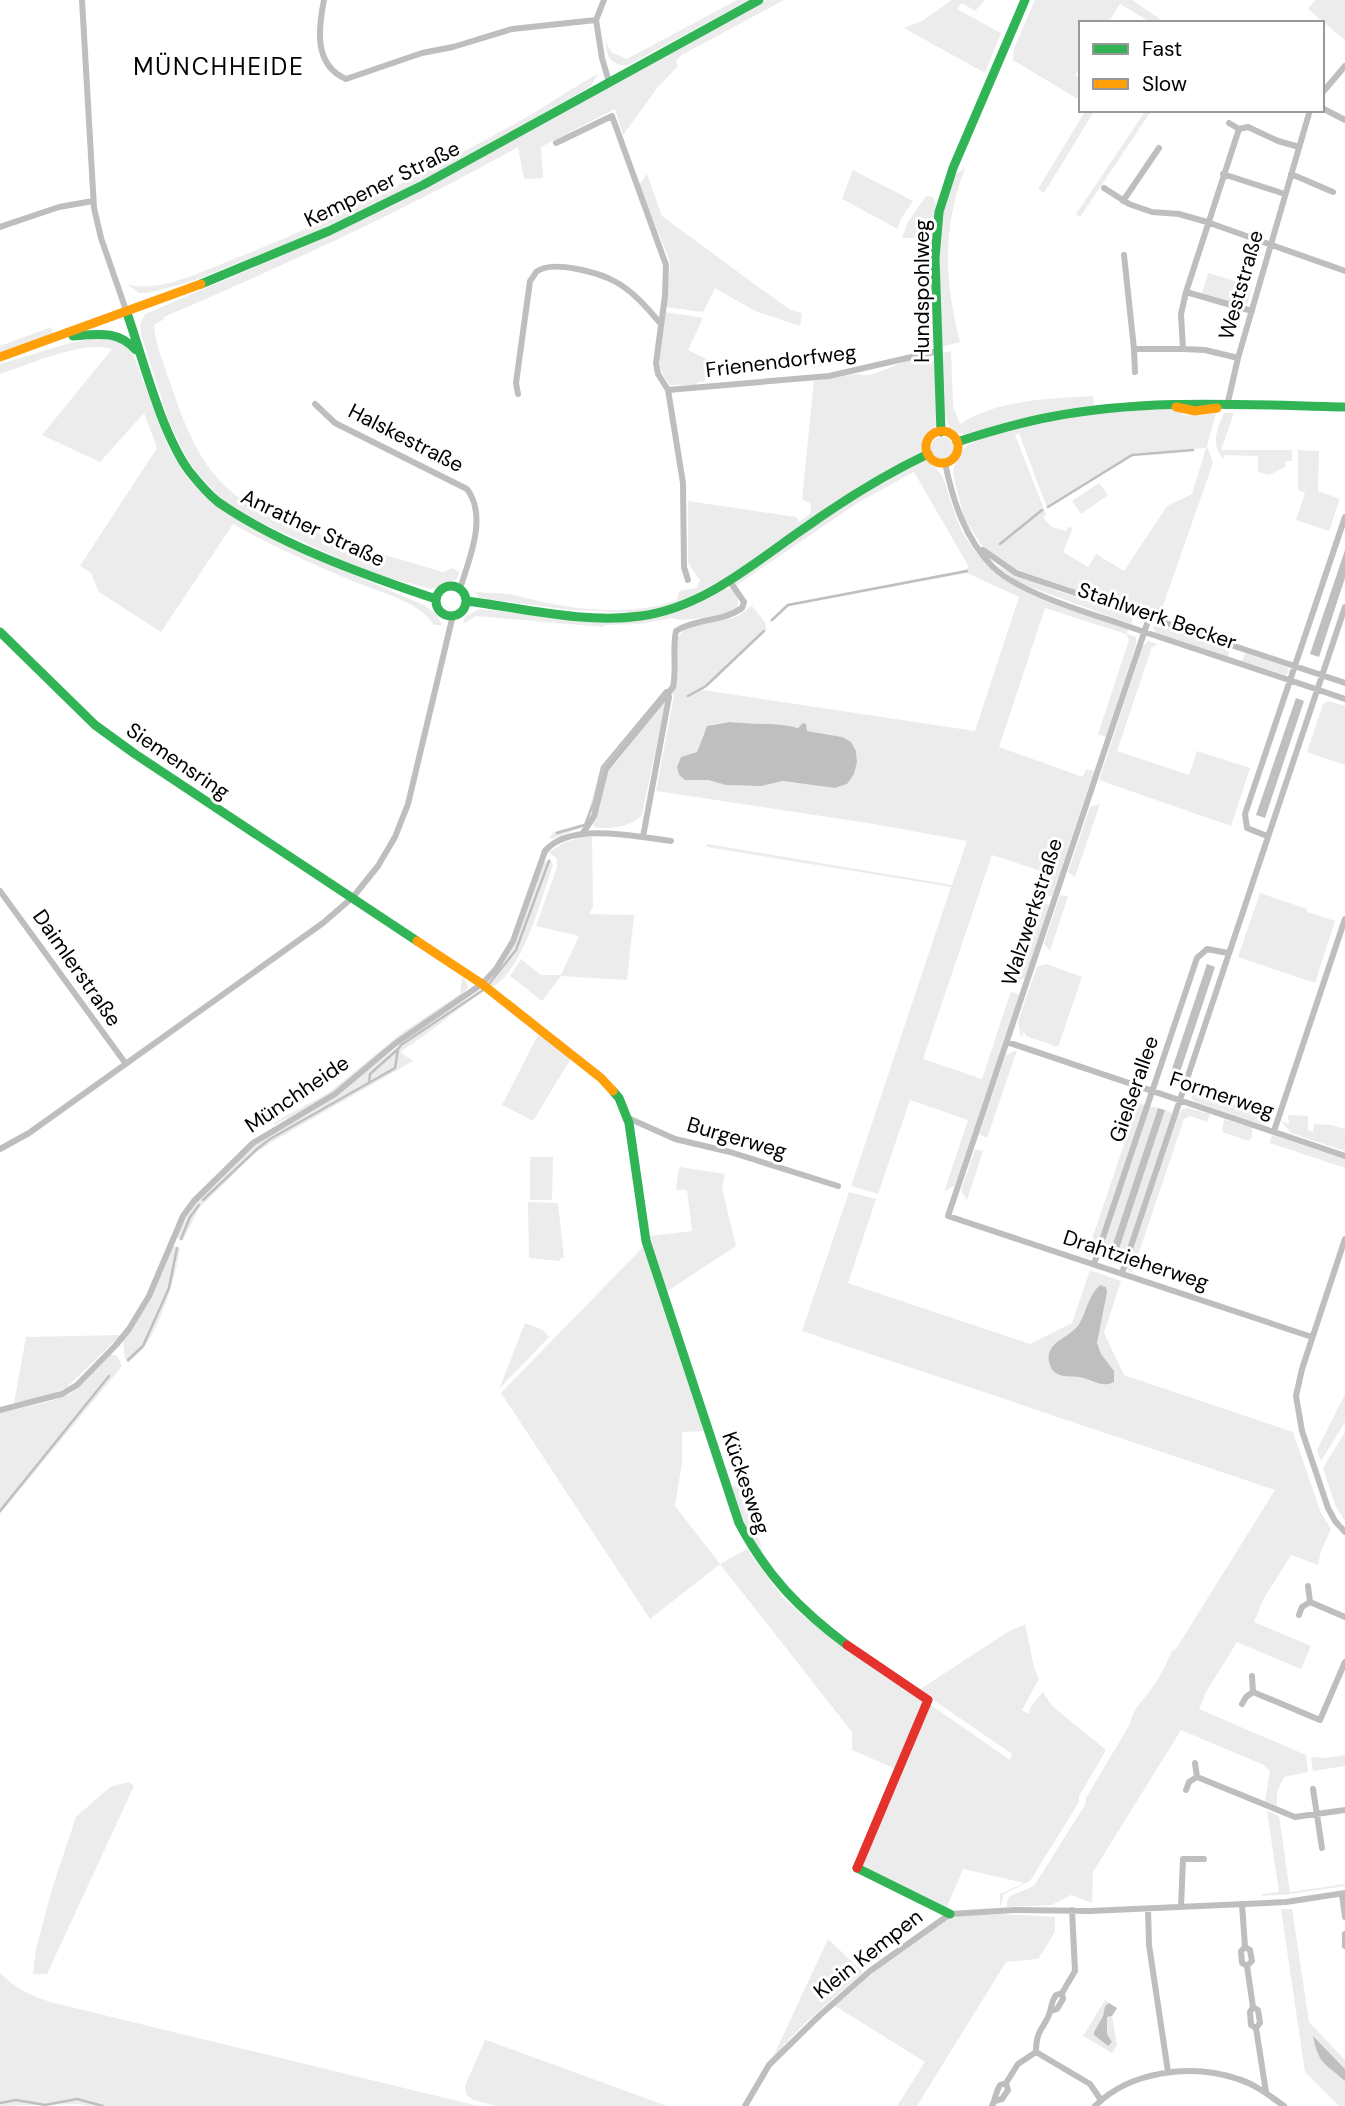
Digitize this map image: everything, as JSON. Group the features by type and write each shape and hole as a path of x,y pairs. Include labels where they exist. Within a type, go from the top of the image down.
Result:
{"street":[{"path":"82,0 93,201 101,239 127,313"},
{"path":"324,0 320,48 332,74 346,79 388,67 422,53 453,47 512,29 596,20"},
{"path":"604,0 596,20 609,82"},
{"name":"Kempener Straße","path":"0,357 127,313 266,258 373,210 471,160 759,0"},
{"name":"Hundspohlweg","path":"941,432 935,248 941,205 953,168 1025,0"},
{"path":"1324,91 1345,66"},
{"path":"1324,109 1345,120"},
{"name":"Weststraße","path":"1224,406 1309,112"},
{"path":"556,143 612,116 666,265 665,296 656,362 658,374 668,390 683,483 684,567 688,580"},
{"path":"1229,123 1238,130"},
{"path":"1238,130 1248,127 1299,148"},
{"path":"1183,349 1181,314 1186,292 1238,130"},
{"path":"1123,201 1159,148"},
{"path":"1223,174 1285,194"},
{"path":"1291,174 1333,191"},
{"path":"1104,188 1123,201 1152,212 1179,214 1207,222 1345,271"},
{"path":"0,227 59,206 93,201"},
{"path":"1124,255 1135,372"},
{"path":"518,394 516,383 530,281 536,272 561,267 591,271 618,282 645,305 661,324"},
{"path":"1186,292 1252,311"},
{"name":"Anrather Straße","path":"127,313 163,422 175,448 197,481 216,500 253,523 329,559 436,599 440,611 447,616 453,615"},
{"path":"57,338 115,333 128,341 142,359"},
{"path":"1134,349 1205,350 1238,358"},
{"name":"Frienendorfweg","path":"668,390 829,376 938,351"},
{"name":"Halskestraße","path":"315,404 335,423 467,489 474,498 478,517 460,589"},
{"path":"957,442 1051,415 1108,408 1189,404 1345,407"},
{"path":"941,432 950,434 957,442 956,455 945,463 935,461 928,454 928,440 941,432"},
{"path":"466,601 585,615 639,616 683,605 729,580 847,498 928,454"},
{"name":"Stahlwerk Becker","path":"945,463 961,521 993,567 1011,582 1083,611 1345,699"},
{"path":"1267,836 1247,828 1245,814 1345,517"},
{"name":"Stahlwerk Becker","path":"974,542 993,559 1016,573 1345,683"},
{"path":"583,833 594,816 606,769 668,694 675,678 673,645 676,631 686,625 734,615 742,608 744,602 729,580"},
{"path":"0,1149 29,1133 323,922 353,897 378,866 395,837 408,804 453,615 460,613 466,601 460,589 445,587 437,594 436,599"},
{"path":"1122,1273 1345,607"},
{"name":"Walzwerkstraße","path":"948,1216 1149,618"},
{"name":"Siemensring","path":"0,632 95,725 482,984"},
{"path":"643,838 668,694"},
{"name":"Münchheide","path":"0,1410 62,1394 76,1385 116,1345 149,1296 183,1216 194,1201 253,1143 335,1094 396,1043 482,984 496,969 513,941 545,851 552,843 583,833 671,841"},
{"name":"Daimlerstraße","path":"0,891 126,1064"},
{"path":"1274,1131 1345,919"},
{"name":"Gießerallee","path":"1094,1264 1197,958 1207,949 1228,953"},
{"name":"Kückesweg","path":"482,984 601,1078 619,1098 628,1118 646,1241 739,1523 750,1549 778,1587 803,1613 928,1700 856,1867 950,1914"},
{"name":"Formerweg","path":"1007,1042 1345,1156"},
{"name":"Burgerweg","path":"628,1118 674,1139 730,1152 838,1186"},
{"name":"Drahtzieherweg","path":"948,1216 1312,1338"},
{"path":"1345,1238 1302,1369 1296,1396 1302,1431 1331,1514 1345,1532"},
{"path":"1308,1586 1310,1602"},
{"path":"1299,1615 1302,1607 1310,1602"},
{"path":"1310,1602 1345,1617"},
{"path":"1253,1692 1320,1720 1345,1662"},
{"path":"1252,1676 1253,1692"},
{"path":"1242,1704 1246,1696 1253,1692"},
{"path":"1195,1763 1197,1777"},
{"path":"1186,1790 1189,1782 1197,1777"},
{"path":"1197,1777 1295,1817 1345,1810"},
{"path":"1313,1789 1322,1848"},
{"path":"1181,1907 1183,1859 1204,1859"},
{"path":"1343,1894 1345,1917"},
{"name":"Klein Kempen","path":"745,2106 769,2065 819,2016 870,1971 950,1914 1286,1902 1343,1894"},
{"path":"1242,1904 1245,1947 1241,1951 1242,1963 1247,1966 1253,2007 1250,2012 1251,2025 1256,2028 1266,2092"},
{"path":"1148,1909 1149,1945 1168,2072"},
{"path":"994,2103 994,2094 1000,2085 1006,2083 1018,2064 1035,2052 1037,2035 1051,2011 1050,2004 1056,1995 1062,1993 1075,1971 1072,1910"},
{"path":"1345,1934 1345,1946"},
{"path":"1035,2052 1090,2084 1101,2100"},
{"path":"1095,2106 1129,2083 1168,2072 1199,2071 1238,2079 1266,2092 1284,2106"}],"shaded area":[{"path":"737,0 750,0 626,66 617,64 608,56 606,42 611,52 627,59"},
{"path":"767,0 784,0 680,56 676,61 678,66 658,87 623,135 615,109 541,147 543,178 524,179 518,147 387,215 164,317 154,325 168,377 194,443 212,472 238,497 333,540 443,572 452,568 459,572 457,579 431,589 368,572 247,516 223,501 196,472 169,422 142,337 140,325 145,314 305,246"},
{"path":"952,0 985,0 975,11 962,3 957,9 1001,33 985,73 904,28 922,21"},
{"path":"1035,0 1132,0 1163,21 1149,21 1120,4 1109,21 1079,21 1079,68 1075,75 1079,78 1079,100 1013,60 1014,48"},
{"path":"1315,0 1345,0 1345,40 1324,21 1308,9"},
{"path":"598,74 591,86 479,150 382,201 302,238 187,283 148,293 139,293 127,284 165,284 301,231 476,145"},
{"path":"1085,112 1094,112 1044,193 1038,189"},
{"path":"1145,112 1151,112 1080,217 1076,214"},
{"path":"965,168 952,213 948,254 948,275 960,342 942,347 938,258 942,216 954,175"},
{"path":"853,170 913,201 900,220 898,229 842,199"},
{"path":"647,174 662,216 789,309 802,313 800,326 755,311 715,288 703,312 666,307 669,259 639,185"},
{"path":"926,196 933,197 936,204 931,250 934,343 924,351 921,238 902,238 908,222"},
{"path":"1208,273 1252,286 1247,304 1243,306 1191,290 1202,293"},
{"path":"666,312 703,318 688,350 713,362 704,382 697,382 697,385 670,385 664,378 659,352"},
{"path":"51,327 54,334 0,354 0,346"},
{"path":"103,337 121,339 132,352 168,446 185,475 206,497 230,515 262,532 424,605 437,615 442,625 434,625 408,603 305,560 233,524 161,632 99,592 91,573 80,566 157,448 144,413 100,462 42,435 112,349 100,347 71,351 0,374 0,364 70,343"},
{"path":"951,351 953,406 960,424 991,410 1024,402 1093,396 1094,405 1021,419 965,434 953,432 946,416 943,394 943,353"},
{"path":"928,357 936,368 937,415 935,427 926,438 923,450 942,475 959,525 977,553 994,571 1034,596 1128,628 1127,634 1136,637 1136,645 1106,737 1098,734 1129,640 1126,634 1045,608 999,747 1083,777 1086,769 1094,771 1052,896 1044,896 1050,874 992,855 923,1059 982,1079 1011,991 1019,995 955,1185 944,1192 968,1120 910,1100 878,1194 851,1186 951,887 707,847 707,844 952,885 967,841 656,791 674,695 671,694 677,678 676,646 682,632 687,628 699,623 733,618 752,606 765,622 766,631 703,690 975,731 1019,597 967,573 788,606 769,621 787,604 965,570 969,567 914,472 859,502 731,589 738,598 736,610 711,617 680,620 671,618 604,627 476,616 463,624 465,617 479,609 582,620 643,620 675,612 724,588 730,589 728,577 680,602 639,613 570,610 479,598 475,592 507,594 597,610 638,609 677,600 679,591 697,588 700,580 688,563 688,501 796,517 799,522 810,514 811,504 802,499 814,381 874,374 910,360 929,361","holes":["729,722 798,728 803,723 806,724 807,731 842,737 851,742 856,751 854,774 847,784 836,788 783,781 761,786 726,785 708,780 685,780 679,775 677,767 681,757 697,752 706,729 714,724"]},
{"path":"1173,409 1182,411 1182,415 1197,416 1216,413 1207,446 1213,463 1160,614 1156,613 1156,616 1016,570 991,554 980,543 964,518 953,474 954,466 966,446 987,436 1024,425 1108,411","holes":["1019,433 1047,508 1133,454 1206,448 1192,494 1167,506 1124,571 1096,554 1088,567 1063,552 1073,528 1068,527 1066,531 1052,527 1043,518 1046,514 1015,435"]},
{"path":"1224,413 1234,413 1221,450 1292,450 1292,461 1285,461 1285,467 1269,475 1258,472 1258,456 1225,455 1224,459 1216,443 1217,431"},
{"path":"942,437 950,440 953,448 950,456 942,459 934,456 931,448 934,440"},
{"path":"1298,450 1319,451 1318,491 1340,499 1329,531 1296,520 1305,493 1298,490"},
{"path":"1099,483 1108,495 1081,514 1072,501"},
{"path":"1345,550 1345,578 1319,657 1310,654"},
{"path":"995,565 1081,599 1134,616 1131,624 1022,584"},
{"path":"1156,624 1230,648 1228,657 1156,633 1153,628"},
{"path":"1148,641 1158,644 1152,647 1117,751 1189,775 1197,751 1250,768 1231,826 1099,780 1143,646"},
{"path":"1245,653 1284,666 1289,672 1286,675 1242,661"},
{"path":"664,690 603,768 586,826 550,838 553,832 585,823 601,768"},
{"path":"1296,698 1304,701 1265,818 1256,815"},
{"path":"666,700 642,815 620,827 594,827 609,771"},
{"path":"1329,701 1345,706 1345,765 1307,752 1323,704"},
{"path":"729,722 798,728 803,723 806,724 807,731 842,737 851,742 856,751 854,774 847,784 835,788 783,781 761,786 726,785 708,780 685,780 679,775 677,767 681,757 697,752 707,726"},
{"path":"1100,804 1075,877 1068,872 1090,807"},
{"path":"592,837 593,906 589,914 634,915 627,980 561,976 542,1001 510,976 521,959 541,975 561,975 579,936 536,926 557,867 557,859 549,852 565,842"},
{"path":"550,858 553,865 530,933 512,967 491,987 487,985 506,958 543,864"},
{"path":"1260,893 1335,921 1315,983 1238,957"},
{"path":"1060,895 1068,896 1050,951 1044,943"},
{"path":"1042,902 1049,905 1025,978 1015,982"},
{"path":"1046,964 1082,977 1058,1047 1026,1036 1024,1031 1021,1038 1018,1021 1037,967"},
{"path":"1207,964 1215,967 1176,1084 1168,1081"},
{"path":"462,977 468,987 462,996 404,1034 329,1095 275,1125 273,1123 328,1093 403,1032 460,994"},
{"path":"485,990 400,1052 413,1061 253,1155 199,1208 183,1240 175,1237 195,1203 254,1146 363,1074 409,1038"},
{"path":"539,1033 571,1058 533,1121 502,1105"},
{"path":"1017,1050 987,1138 979,1134 1006,1055"},
{"path":"1194,1088 1197,1093 1274,1119 1264,1125 1196,1102 1191,1098"},
{"path":"1138,1103 1145,1105 1094,1256 1086,1257"},
{"path":"1149,1106 1158,1108 1109,1256 1100,1253"},
{"path":"1158,1108 1165,1110 1116,1258 1109,1256"},
{"path":"1187,1108 1210,1114 1207,1122 1190,1116 1184,1119 1132,1273 1127,1268 1178,1116 1181,1110"},
{"path":"1165,1110 1172,1113 1172,1119 1125,1257 1116,1258"},
{"path":"1288,1115 1308,1116 1308,1130 1313,1132 1314,1124 1345,1129 1345,1151 1291,1133 1281,1121 1289,1124"},
{"path":"1224,1119 1252,1128 1249,1141 1222,1132"},
{"path":"1272,1135 1345,1159 1345,1168 1270,1143"},
{"path":"975,1149 983,1151 967,1200 961,1191"},
{"path":"530,1157 553,1157 552,1200 530,1200"},
{"path":"679,1167 725,1174 722,1188 736,1246 666,1292 648,1236 692,1231 687,1190 676,1190"},
{"path":"849,1192 876,1199 848,1283 1030,1344 1072,1323 1090,1270 1121,1281 1104,1333 1124,1375 1293,1432 1321,1513 1331,1529 1318,1565 1291,1555 1263,1600 1254,1622 1311,1646 1301,1669 1237,1642 1206,1692 1199,1709 1306,1755 1308,1772 1284,1777 1277,1791 1277,1806 1265,1801 1270,1771 1264,1765 1181,1730 1093,1872 1092,1903 1071,1895 1051,1905 1007,1907 1010,1896 1034,1886 1085,1805 1086,1798 1130,1724 1137,1707 1158,1678 1172,1651 1176,1649 1275,1490 802,1331"},
{"path":"528,1202 558,1203 564,1258 560,1258 560,1261 529,1258"},
{"path":"171,1245 180,1248 163,1310 147,1343 128,1363 123,1340 153,1294"},
{"path":"645,1245 706,1431 682,1432 682,1462 675,1506 720,1564 650,1619 501,1393"},
{"path":"1100,1285 1106,1287 1107,1292 1097,1343 1101,1354 1114,1371 1114,1382 1109,1384 1058,1374 1052,1369 1049,1357 1054,1346 1079,1324"},
{"path":"525,1323 543,1330 549,1337 499,1389"},
{"path":"121,1335 66,1388 47,1396 14,1403 26,1337"},
{"path":"110,1354 117,1356 122,1366 0,1514 0,1413 70,1394"},
{"path":"1345,1394 1345,1422 1321,1461 1317,1450"},
{"path":"1345,1432 1345,1521 1336,1507 1323,1468"},
{"path":"745,1483 767,1567 752,1547 731,1487"},
{"path":"747,1549 783,1598 808,1620 925,1701 896,1769 852,1750 852,1732 720,1564"},
{"path":"1025,1624 1039,1679 1022,1710 1028,1714 1043,1692 1052,1706 1106,1750 1079,1796 1079,1802 1030,1881 1004,1894 1000,1907 1000,1894 1024,1883 963,1869 946,1909 860,1865 928,1703 1010,1760 1012,1754 919,1690 1006,1633"},
{"path":"1345,1755 1345,1766 1313,1771 1311,1757"},
{"path":"129,1782 134,1786 47,1974 33,1974 36,1949 52,1889 76,1817 110,1787"},
{"path":"1267,1811 1279,1816 1290,1892 1345,1886 1262,1896 1279,1892"},
{"path":"1281,1909 1292,1909 1309,2022 1345,2060 1345,2069 1314,2037 1345,2081 1345,2106 1339,2106 1305,2072"},
{"path":"1001,1914 1055,1917 1055,1932 1038,1959 1006,1962 917,2106 897,2106 925,2062 835,2006 881,1966 945,1919"},
{"path":"828,1939 863,1972 803,2025 773,2057"},
{"path":"0,1973 23,1991 50,2002 478,2106 0,2106"},
{"path":"1105,2000 1109,2003 1105,2006 1094,2032 1107,2034 1107,2017 1112,2016 1117,2045 1112,2053 1083,2036"},
{"path":"1109,2003 1117,2008 1112,2016 1107,2017 1107,2034 1112,2042 1108,2046 1094,2035 1094,2032 1105,2006"},
{"path":"1313,2036 1345,2069 1345,2081 1320,2058"},
{"path":"485,2040 667,2106 496,2106 473,2100 466,2094 465,2086"}],"waterway":[{"path":"1048,507 1132,455 1193,450"},
{"path":"1000,544 1042,510"},
{"path":"772,620 788,605 967,571"},
{"path":"688,696 706,686 764,631"},
{"path":"557,833 585,825 594,802 602,767 666,690"},
{"path":"489,984 516,950 549,861"},
{"path":"203,1200 270,1139 395,1068 401,1045 483,990"},
{"path":"369,1082 370,1074 398,1049"},
{"path":"181,1239 190,1217 199,1205"},
{"path":"128,1360 143,1346 169,1288 177,1248"},
{"path":"0,1511 109,1376"},
{"path":"0,2103 16,2100 45,2105 77,2099 103,2106"}],"traffic: fast":[{"path":"201,284 329,231 423,185 759,0"},
{"path":"941,432 935,258 939,212 953,168 1025,0"},
{"path":"127,313 170,436 189,471 214,499 295,545 436,599"},
{"path":"73,336 115,336 136,350"},
{"path":"957,442 1038,419 1123,407 1197,404 1345,407"},
{"path":"466,601 576,617 619,618 665,611 687,603 730,580 852,496 928,454"},
{"path":"451,586 462,590 466,601 462,612 451,616 440,612 436,601 440,590 451,586"},
{"path":"0,632 95,725 417,941"},
{"path":"613,1091 619,1098 629,1123 646,1241 739,1523 761,1559 799,1605 847,1645"},
{"path":"857,1868 950,1914"}],"traffic: slow":[{"path":"0,357 201,284"},
{"path":"1176,407 1195,411 1217,408"},
{"path":"942,431 953,436 958,447 953,458 942,463 931,458 926,447 931,436 942,431"},
{"path":"417,941 482,984 601,1078 613,1091"}],"traffic: jam":[{"path":"847,1645 928,1700 857,1868"}],"district":[{"name":"MÜNCHHEIDE","path":"219,67"}]}
